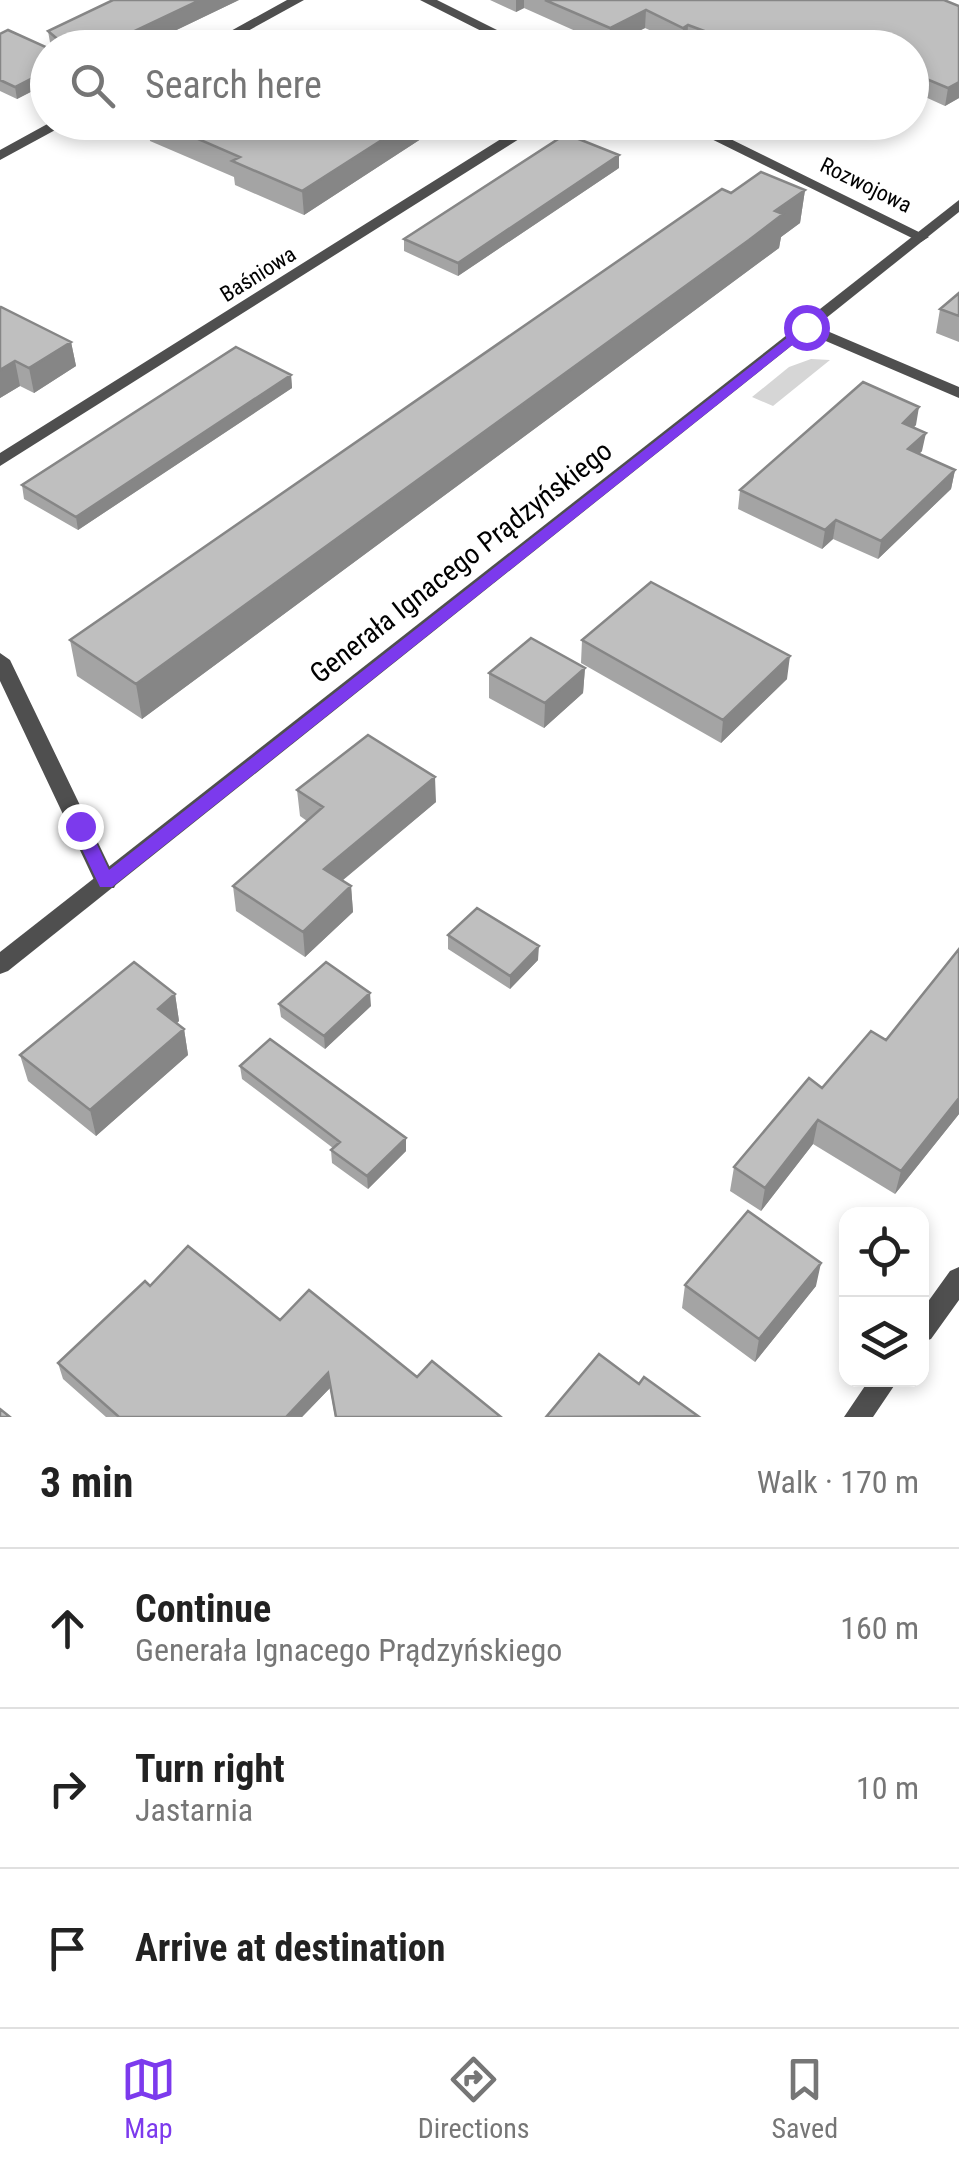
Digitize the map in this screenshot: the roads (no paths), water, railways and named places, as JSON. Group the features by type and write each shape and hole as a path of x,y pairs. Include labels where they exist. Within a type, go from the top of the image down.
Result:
{"street":[{"path":"240,30 297,0"},
{"path":"427,0 490,30"},
{"path":"0,156 30,140"},
{"name":"Baśniowa","path":"0,461 509,140"},
{"name":"Rozwojowa","path":"721,140 920,237"},
{"name":"Generała Ignacego Prądzyńskiego","path":"0,964 959,205"},
{"path":"806,327 959,393"},
{"path":"0,660 106,882"},
{"path":"929,1320 959,1279"},
{"path":"857,1417 879,1387"}]}
